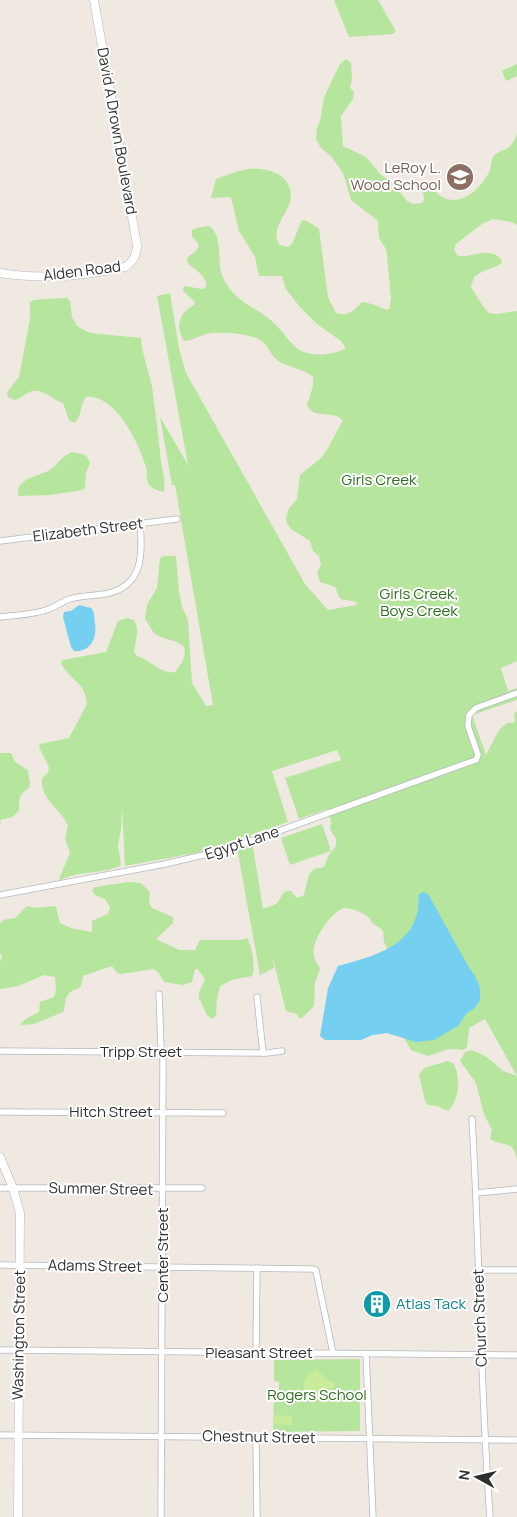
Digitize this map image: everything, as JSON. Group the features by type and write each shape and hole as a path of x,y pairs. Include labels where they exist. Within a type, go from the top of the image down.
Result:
{"street":[{"name":"David A Drown Boulevard","path":"94,0 137,245 136,256 132,261"},
{"name":"Alden Road","path":"0,273 42,277 70,276 122,267 132,261"},
{"name":"Elizabeth Street","path":"0,541 177,519"},
{"path":"0,617 44,610 71,598 104,594 120,588 132,578 139,566 142,548 140,524"},
{"name":"Egypt Lane","path":"0,895 166,864 229,849 476,760 478,752 468,726 471,712 517,693"},
{"name":"Center Street","path":"159,994 163,1112 161,1517"},
{"path":"257,997 263,1053"},
{"name":"Tripp Street","path":"0,1051 263,1053 282,1051"},
{"name":"Hitch Street","path":"0,1112 223,1113"},
{"name":"Church Street","path":"472,1119 484,1440 490,1517"},
{"name":"Washington Street","path":"0,1157 13,1188 20,1214 18,1517"},
{"name":"Summer Street","path":"0,1188 202,1188"},
{"path":"476,1193 517,1189"},
{"name":"Adams Street","path":"0,1265 314,1269 318,1276 333,1354"},
{"path":"256,1352 257,1268"},
{"path":"479,1270 517,1270"},
{"name":"Pleasant Street","path":"0,1350 517,1355"},
{"path":"366,1354 373,1517"},
{"name":"Chestnut Street","path":"0,1435 517,1440"},
{"path":"256,1437 257,1517"}],"green space":[{"path":"334,0 378,0 396,31 393,34 349,37"},
{"path":"346,59 351,63 352,80 350,88 354,92 353,99 341,116 343,146 366,157 380,174 394,184 407,201 413,204 422,203 424,200 423,191 427,188 444,198 454,200 466,197 472,193 486,178 496,153 510,146 517,134 517,225 493,219 482,224 456,244 454,250 458,256 491,253 501,259 502,263 474,277 471,287 489,313 517,311 517,661 501,668 508,691 517,688 517,700 472,715 486,755 499,730 507,723 515,722 514,713 517,711 517,1076 485,1019 469,1028 467,1047 464,1050 449,1049 428,1056 411,1050 400,1026 392,958 384,942 383,931 367,916 353,909 344,908 333,915 315,942 314,957 320,969 315,983 314,1006 302,1018 299,1018 297,1014 286,1011 272,955 274,968 260,975 236,842 195,853 125,866 122,807 118,846 121,865 107,870 59,879 70,853 65,838 68,825 47,798 42,785 42,778 48,773 49,767 39,747 40,744 69,738 87,704 84,691 64,669 61,663 63,660 106,652 118,621 127,618 134,620 137,627 134,652 137,656 170,672 175,672 183,660 185,654 184,647 177,642 158,636 145,619 147,605 157,588 160,558 164,556 176,556 182,607 188,620 192,683 206,706 213,705 175,485 172,485 160,417 188,465 157,296 170,293 179,348 186,373 305,584 328,610 357,605 356,602 340,598 335,587 320,582 317,573 321,565 319,556 313,551 310,541 291,529 286,518 289,508 297,499 300,475 321,458 343,420 309,409 307,405 313,386 313,377 277,360 265,344 258,339 244,335 219,333 206,334 184,341 179,326 182,316 195,302 183,291 184,286 202,289 206,287 203,276 187,262 188,257 199,246 192,237 192,230 209,226 216,234 222,275 238,297 275,324 301,351 312,354 324,354 346,348 341,341 317,324 299,306 286,289 282,276 259,276 255,257 239,231 231,197 211,198 216,179 250,169 266,170 280,175 289,186 291,193 290,202 276,234 280,245 288,247 292,244 302,220 319,229 328,297 336,313 344,314 351,312 362,302 389,309 391,299 387,255 386,249 379,238 378,221 351,200 343,173 331,156 321,148 316,139 324,97 340,64","holes":["337,750 341,760 285,778 299,819 327,809 331,821 330,829 336,839 336,846 328,856 324,867 314,869 309,874 304,895 297,898 291,891 286,891 276,904 263,909 251,835 288,822 272,771"]},
{"path":"517,64 517,76 506,81 502,71"},
{"path":"67,298 70,301 72,317 77,326 82,329 90,333 141,338 152,387 164,477 164,492 154,489 148,484 146,467 132,434 125,422 107,403 97,398 86,397 82,403 79,417 74,423 69,420 63,403 45,393 31,392 15,400 8,397 7,392 19,377 30,319 30,302 34,300"},
{"path":"73,452 86,455 90,463 83,490 50,495 19,496 18,491 23,482 48,471 65,456"},
{"path":"0,753 11,753 15,762 28,770 30,783 29,788 20,798 19,811 12,817 1,820 0,826"},
{"path":"322,824 331,851 290,865 281,838"},
{"path":"129,882 141,883 150,892 149,902 152,908 173,917 173,923 156,939 179,950 195,950 200,940 240,940 247,938 253,957 254,968 252,976 232,980 220,986 216,1016 212,1019 207,1015 199,998 199,992 205,980 198,969 195,969 192,982 182,985 164,982 159,973 154,969 121,974 117,973 112,966 83,976 81,986 67,996 63,1012 34,1024 22,1025 24,1020 39,1012 40,1002 54,997 56,991 55,977 44,975 18,986 0,989 0,961 2,957 0,953 0,924 3,920 15,918 27,906 36,908 53,906 56,907 60,923 71,928 92,932 92,921 108,914 110,907 105,899 95,895 92,891 95,887"},
{"path":"472,1050 487,1057 503,1071 517,1076 517,1161 516,1154 511,1146 490,1139 492,1130 484,1114 476,1083 460,1061 465,1052"},
{"path":"448,1061 453,1063 456,1068 458,1088 455,1101 448,1111 437,1106 428,1105 425,1101 419,1075 424,1068"},
{"name":"Rogers School","path":"360,1359 360,1431 273,1432 274,1393 279,1392 279,1382 274,1381 274,1360"},
{"path":"316,1370 330,1381 335,1382 335,1386 317,1399 307,1394 304,1385 307,1376"},
{"path":"274,1415 292,1416 292,1425 274,1424"}],"water":[{"path":"79,605 91,608 94,615 95,634 89,647 80,651 74,651 71,647 63,617 64,612 71,611"},
{"path":"424,892 428,894 475,976 480,988 480,1000 475,1008 467,1013 458,1026 434,1040 416,1042 387,1033 373,1035 361,1040 325,1040 320,1036 328,988 338,966 384,951 404,937 416,917 419,894"}],"place":[{"name":"LeRoy L. Wood School","path":"460,177"},
{"name":"Atlas Tack","path":"377,1304"}],"park label":[{"name":"Girls Creek","path":"379,480"},
{"name":"Girls Creek, Boys Creek","path":"419,602"}]}
